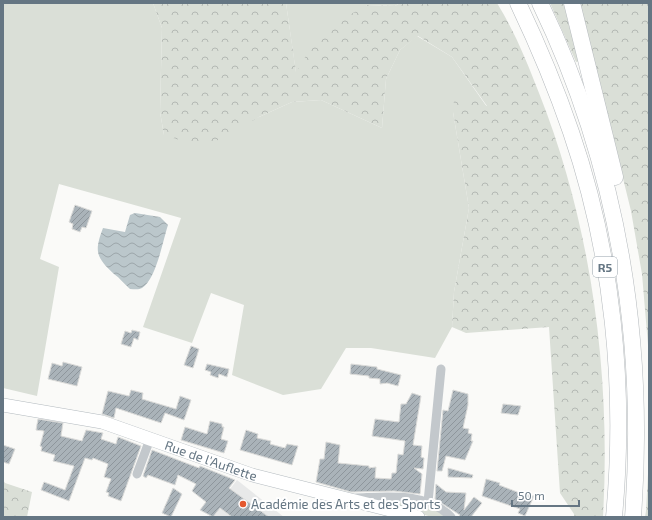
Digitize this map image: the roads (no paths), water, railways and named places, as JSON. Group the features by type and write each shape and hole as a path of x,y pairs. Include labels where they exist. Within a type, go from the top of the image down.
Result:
{"highway":[{"path":"507,3 518,22 535,39"},
{"name":"R5","path":"518,3 535,39 571,132 597,226 606,273 613,327 618,415 614,517"},
{"name":"R5","path":"540,3 572,78 604,174 625,277 635,369 636,455 633,517"},
{"path":"572,3 613,166 630,253 634,289 635,369"},
{"path":"576,3 582,42"}],"street":[{"path":"428,502 441,369"},
{"name":"Rue de l'Auflette","path":"3,405 102,422 252,476 418,517"},
{"path":"137,474 150,439"},
{"path":"344,498 410,498 428,502 445,511 451,517"}],"water":[{"path":"135,213 160,217 168,225 155,269 147,284 139,289 130,289 103,263 98,254 98,243 103,228 125,232 130,215"}],"place":[{"name":"Académie des Arts et des Sports","path":"243,504"}]}
